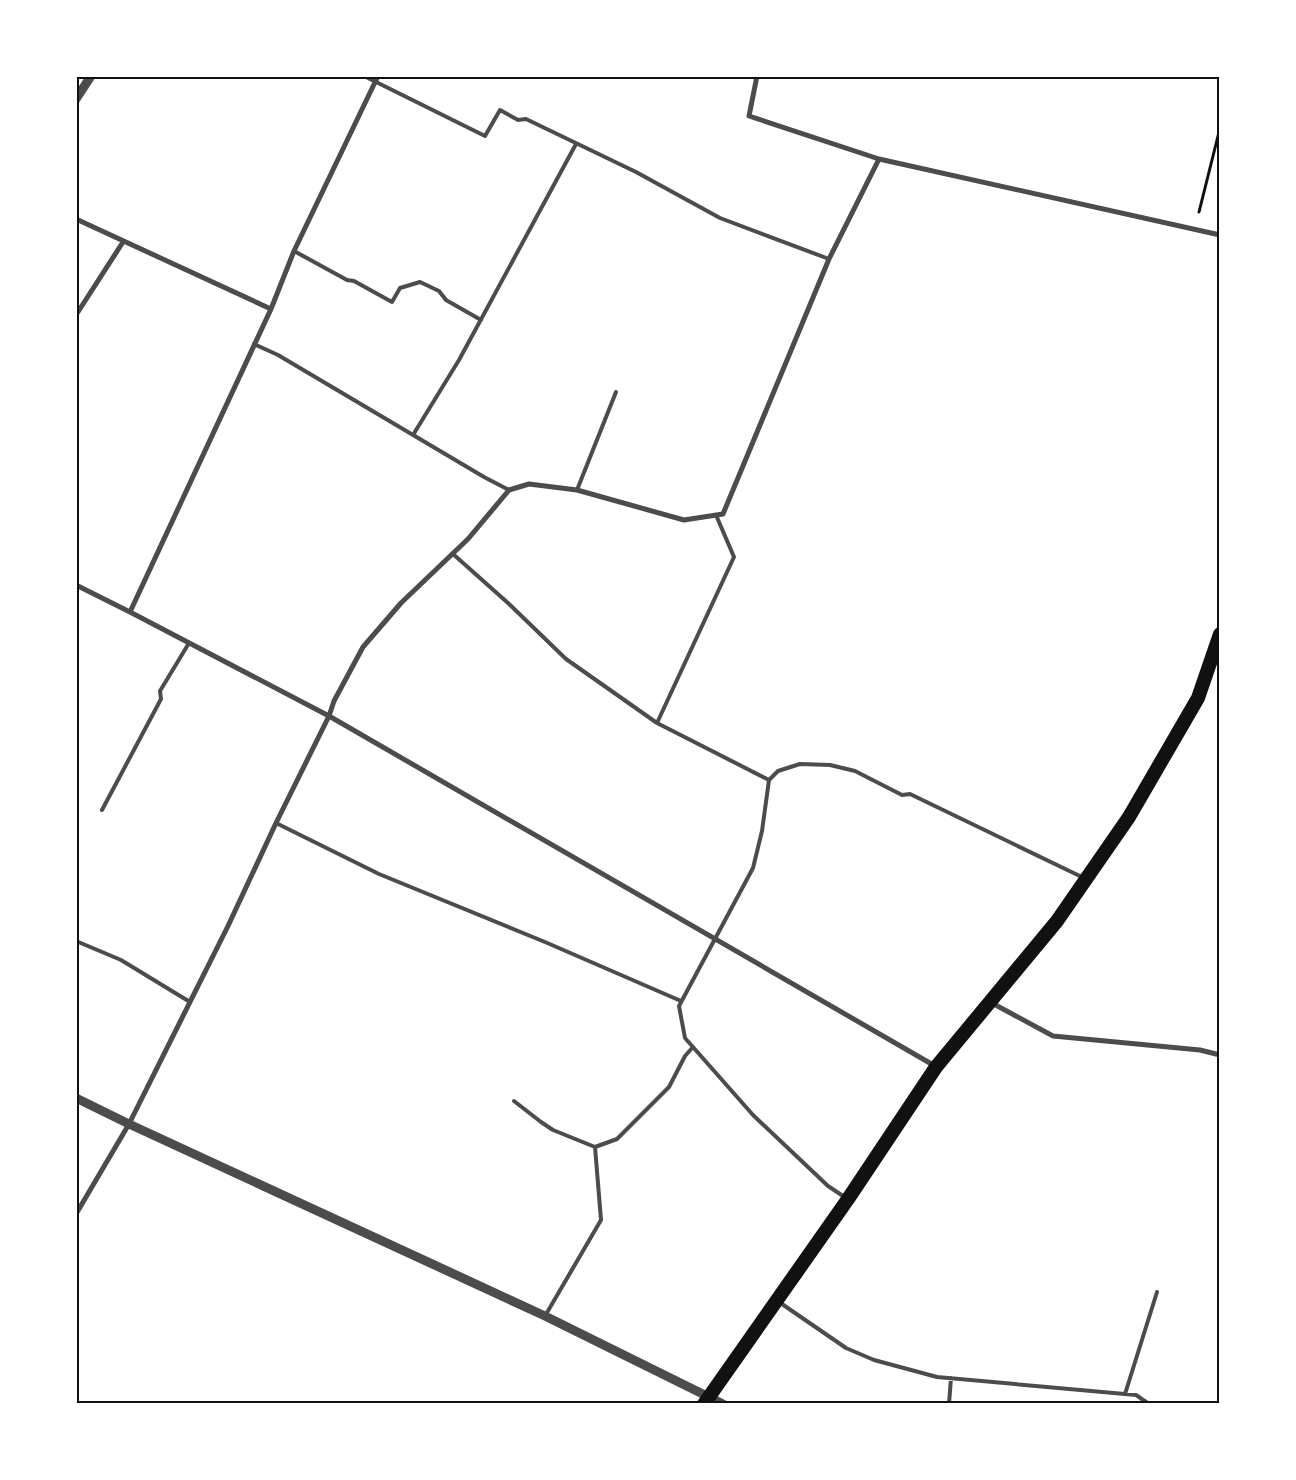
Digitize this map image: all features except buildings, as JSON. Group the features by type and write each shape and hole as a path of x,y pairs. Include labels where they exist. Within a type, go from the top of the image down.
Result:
{"highway":[{"path":"706,1400 848,1199 936,1067 1057,921 1129,817 1198,698 1220,634"}],"street":[{"path":"76,99 91,76"},
{"path":"757,76 749,116 879,159 1220,234"},
{"path":"130,612 271,309 294,251 377,79"},
{"path":"76,1214 129,1124 228,926 329,716 334,701 363,647 401,603 468,539 510,490 529,484 577,490 684,520 723,514 829,259 879,159"},
{"path":"76,220 271,309"},
{"path":"76,315 123,242"},
{"path":"76,585 329,716 936,1067"},
{"path":"990,1002 1054,1036 1200,1050 1220,1055"},
{"path":"76,1098 545,1316 706,1400 723,1404"}],"lane":[{"path":"364,76 377,79 486,136 500,110 518,120 526,119 636,172 720,218 829,259"},
{"path":"413,435 459,360 576,144"},
{"path":"294,251 392,302 400,288 420,282 438,291 446,300 481,320"},
{"path":"254,344 278,355 510,490"},
{"path":"577,490 616,392"},
{"path":"657,723 734,558 716,515"},
{"path":"453,554 566,658 657,723 769,780"},
{"path":"102,810 161,699 160,691 189,643"},
{"path":"848,1199 828,1186 753,1114 693,1047 686,1038 679,1006 752,868 762,831 769,780 778,771 800,764 830,765 855,771 902,795 910,794 1086,879"},
{"path":"276,823 379,874 545,942 681,1001"},
{"path":"76,941 121,960 190,1002"},
{"path":"514,1100 553,1130 595,1147 617,1139 669,1086 685,1056 693,1047"},
{"path":"545,1316 601,1220 595,1147"},
{"path":"1126,1394 1157,1292"},
{"path":"775,1300 846,1348 874,1360 951,1378 1136,1394 1149,1404"},
{"path":"949,1404 951,1378"}],"path":[{"path":"1195,230 1220,128"}]}
